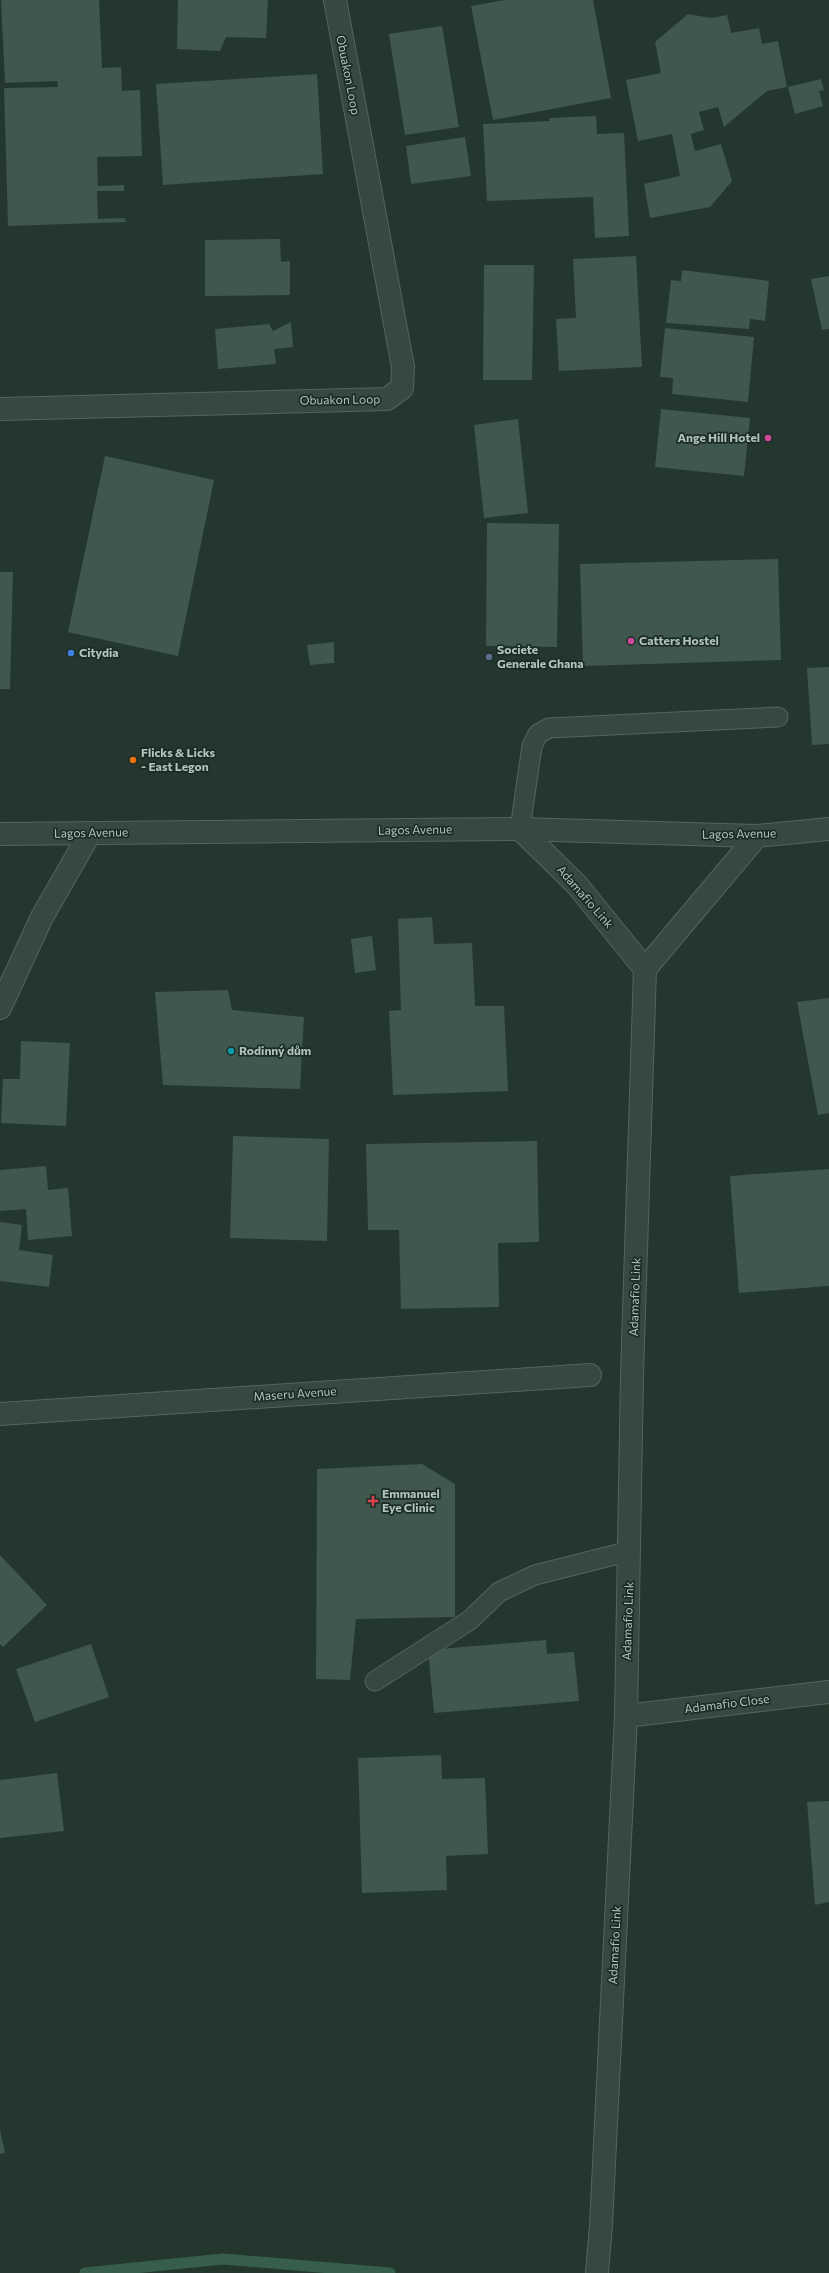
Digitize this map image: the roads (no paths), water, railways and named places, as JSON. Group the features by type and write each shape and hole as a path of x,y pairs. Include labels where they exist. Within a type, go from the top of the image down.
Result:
{"street":[{"name":"Obuakon Loop","path":"0,409 387,399 402,388 403,367 335,0"},
{"name":"Lagos Avenue","path":"0,834 520,829 757,836 829,829"},
{"name":"Adamafio Link","path":"520,829 577,885 645,969 632,1375 626,1716 601,2225 597,2273"},
{"path":"0,1008 42,917 90,833"},
{"path":"645,969 757,836"},
{"name":"Maseru Avenue","path":"0,1414 590,1375"},
{"name":"Adamafio Close","path":"626,1716 829,1692"}],"lane":[{"path":"520,829 532,746 538,734 549,728 778,717"},
{"path":"375,1681 470,1620 499,1592 535,1575 630,1551"}],"waterway":[{"path":"85,2273 223,2259 390,2273"}],"place":[{"name":"Ange Hill Hotel","path":"768,438"},
{"name":"Catters Hostel","path":"631,641"},
{"name":"Citydia","path":"71,653"},
{"name":"Societe Generale Ghana","path":"489,657"},
{"name":"Flicks & Licks - East Legon","path":"133,760"},
{"name":"Rodinný dům","path":"231,1051"},
{"name":"Emmanuel Eye Clinic","path":"373,1501"}]}
